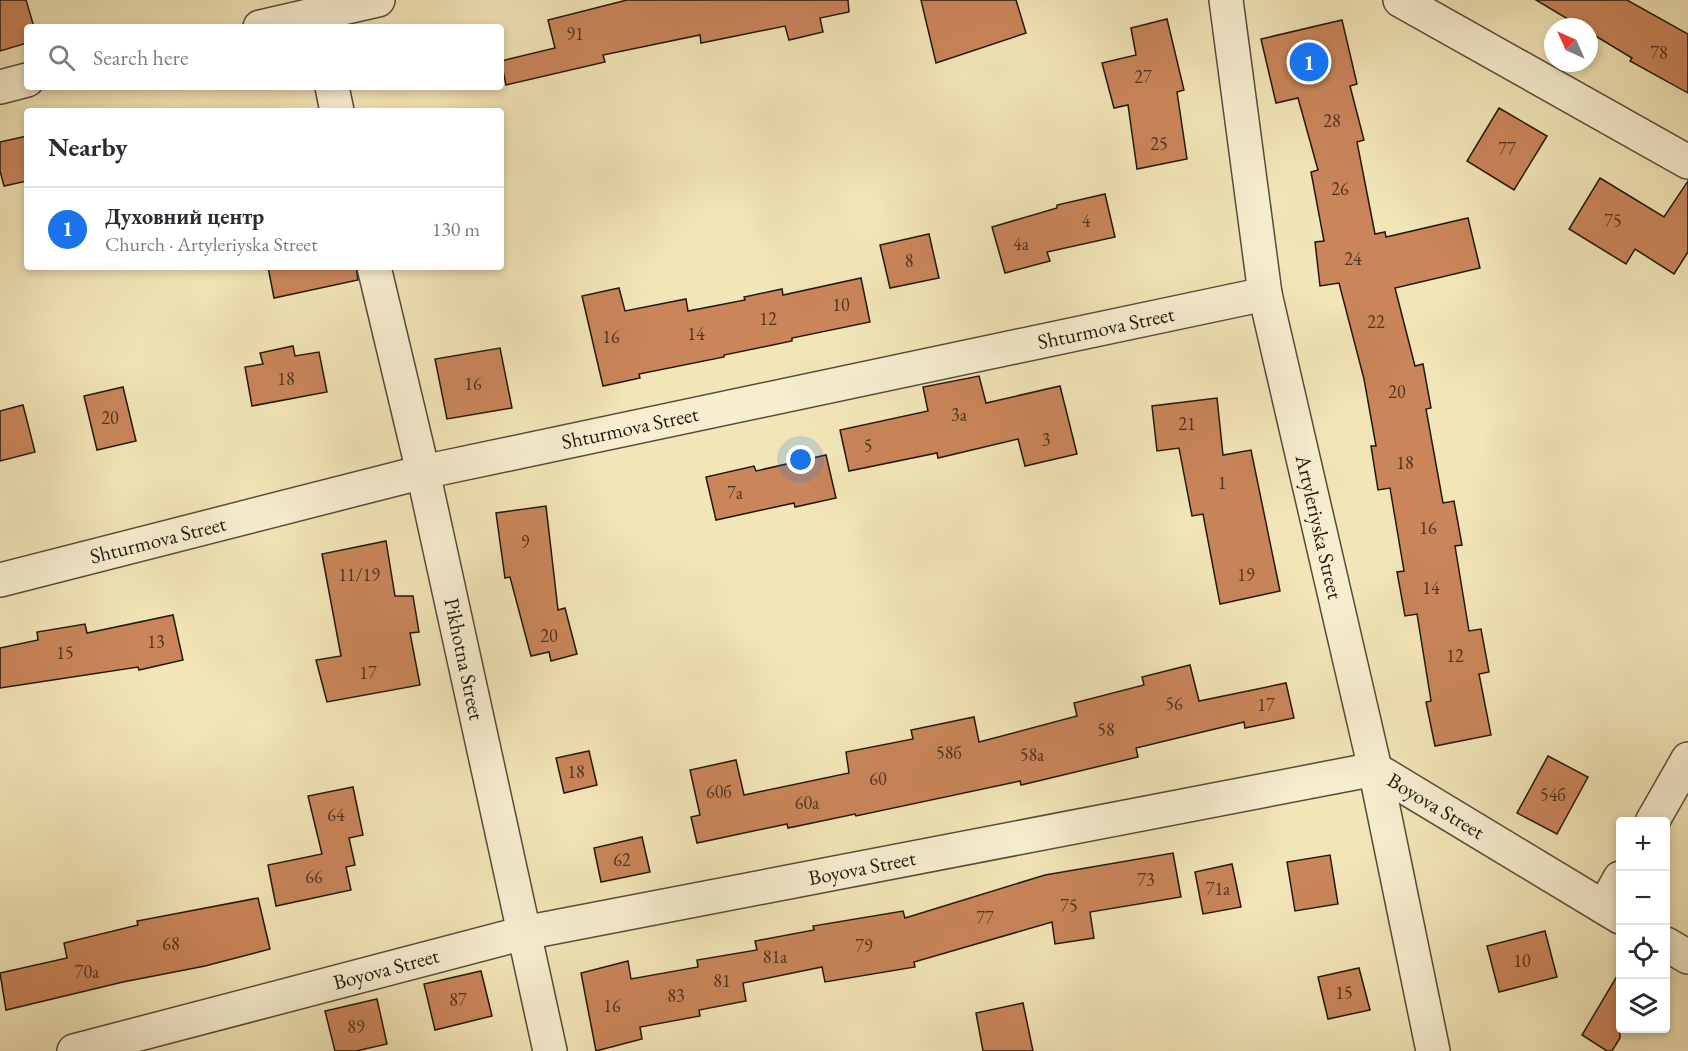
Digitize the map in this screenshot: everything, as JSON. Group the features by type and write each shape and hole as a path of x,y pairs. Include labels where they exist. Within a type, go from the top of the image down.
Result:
{"street":[{"path":"272,24 378,0"},
{"name":"Artyleriyska Street","path":"1226,0 1265,294 1375,769 1433,1051"},
{"path":"1400,0 1688,162"},
{"path":"0,87 24,81"},
{"path":"333,90 337,108"},
{"name":"Pikhotna Street","path":"375,270 423,472 550,1051"},
{"name":"Shturmova Street","path":"0,580 423,472 1265,294"},
{"path":"1655,817 1688,759"},
{"name":"Boyova Street","path":"74,1051 524,933 1375,769 1612,912"},
{"path":"1612,912 1616,895"},
{"path":"1670,947 1688,957"}],"building":[{"path":"0,0 26,0 33,24 24,24 24,44 0,51"},
{"path":"627,0 848,0 849,12 820,18 823,32 789,40 785,26 701,43 700,35 603,55 605,62 506,85 504,60 555,48 548,20"},
{"path":"921,0 1016,0 1026,33 936,63"},
{"path":"1536,0 1627,0 1688,34 1688,93 1630,61 1632,58 1598,37 1598,18 1566,18"},
{"path":"1167,19 1184,90 1177,92 1187,159 1137,169 1128,105 1114,108 1102,63 1136,55 1131,28"},
{"path":"1342,20 1357,84 1350,86 1364,140 1357,142 1375,234 1385,232 1386,237 1468,218 1480,268 1395,288 1415,366 1423,364 1431,408 1426,409 1443,503 1454,501 1462,545 1455,546 1469,631 1481,629 1489,672 1479,674 1491,735 1435,746 1426,702 1431,701 1417,614 1405,616 1397,572 1404,571 1390,488 1378,490 1371,446 1376,446 1364,379 1339,283 1320,286 1315,242 1324,241 1311,172 1318,170 1298,98 1276,103 1261,39"},
{"path":"1499,108 1547,136 1514,190 1467,161"},
{"path":"24,137 24,182 4,186 0,171 0,142"},
{"path":"1600,178 1664,217 1688,181 1688,252 1674,274 1635,249 1626,264 1569,229"},
{"path":"1105,194 1115,237 1047,252 1050,261 1005,273 992,227 1057,208 1057,205"},
{"path":"929,234 939,278 890,288 880,245"},
{"path":"269,270 356,270 358,280 274,298"},
{"path":"861,278 870,322 792,338 792,341 724,355 724,357 639,374 640,378 603,386 582,296 619,288 625,311 686,299 688,311 745,300 744,297 782,289 783,295"},
{"path":"293,346 295,356 319,352 327,392 252,406 245,367 263,364 260,353"},
{"path":"500,348 512,408 447,419 435,359"},
{"path":"979,376 986,403 1060,386 1077,454 1025,466 1018,439 938,458 937,453 849,471 840,430 928,411 923,387"},
{"path":"123,387 136,441 97,450 84,396"},
{"path":"1217,398 1223,455 1251,450 1280,591 1220,604 1203,514 1192,516 1179,448 1157,451 1152,406"},
{"path":"23,405 35,452 0,461 0,411"},
{"path":"826,455 836,498 795,507 794,503 716,520 706,477 754,466 756,471"},
{"path":"546,506 558,610 565,608 577,654 551,661 549,652 531,656 510,577 505,578 496,513"},
{"path":"386,541 395,596 413,596 419,632 410,633 420,685 327,702 316,660 341,656 322,554"},
{"path":"173,615 183,660 139,670 138,667 0,688 0,648 38,640 37,632 85,624 87,633"},
{"path":"1190,665 1199,701 1286,683 1294,718 1245,728 1244,722 1136,748 1138,757 1021,785 1020,781 856,816 855,814 788,828 787,824 697,843 691,817 700,815 690,770 736,760 744,795 849,773 846,752 913,739 911,730 974,717 979,742 1077,716 1074,703 1144,685 1142,677"},
{"path":"589,751 597,785 564,793 556,758"},
{"path":"1548,756 1588,777 1557,834 1517,813"},
{"path":"353,787 363,835 349,838 355,865 346,867 351,890 276,906 268,865 322,854 308,796"},
{"path":"642,837 650,872 601,882 594,848"},
{"path":"1173,853 1181,897 1090,912 1094,938 1055,944 1052,922 914,962 915,967 825,982 822,967 743,983 746,1001 699,1010 700,1016 640,1027 642,1039 596,1051 581,973 628,961 631,979 698,967 697,960 757,950 755,941 814,930 813,926 903,911 905,918 1045,875"},
{"path":"1330,855 1338,904 1295,911 1287,862"},
{"path":"1232,864 1241,907 1203,914 1195,872"},
{"path":"258,898 270,949 205,966 123,982 6,1010 0,973 67,958 64,943 138,925 137,921"},
{"path":"1545,931 1557,977 1499,992 1487,946"},
{"path":"1359,968 1370,1010 1328,1019 1318,977"},
{"path":"481,971 492,1016 435,1030 424,984"},
{"path":"1616,978 1616,1033 1620,1033 1620,1038 1612,1051 1607,1051 1582,1035"},
{"path":"377,999 387,1044 356,1051 335,1051 325,1011"},
{"path":"1023,1003 1033,1051 983,1051 976,1013"}],"place":[{"name":"Духовний центр","path":"1309,62"}]}
